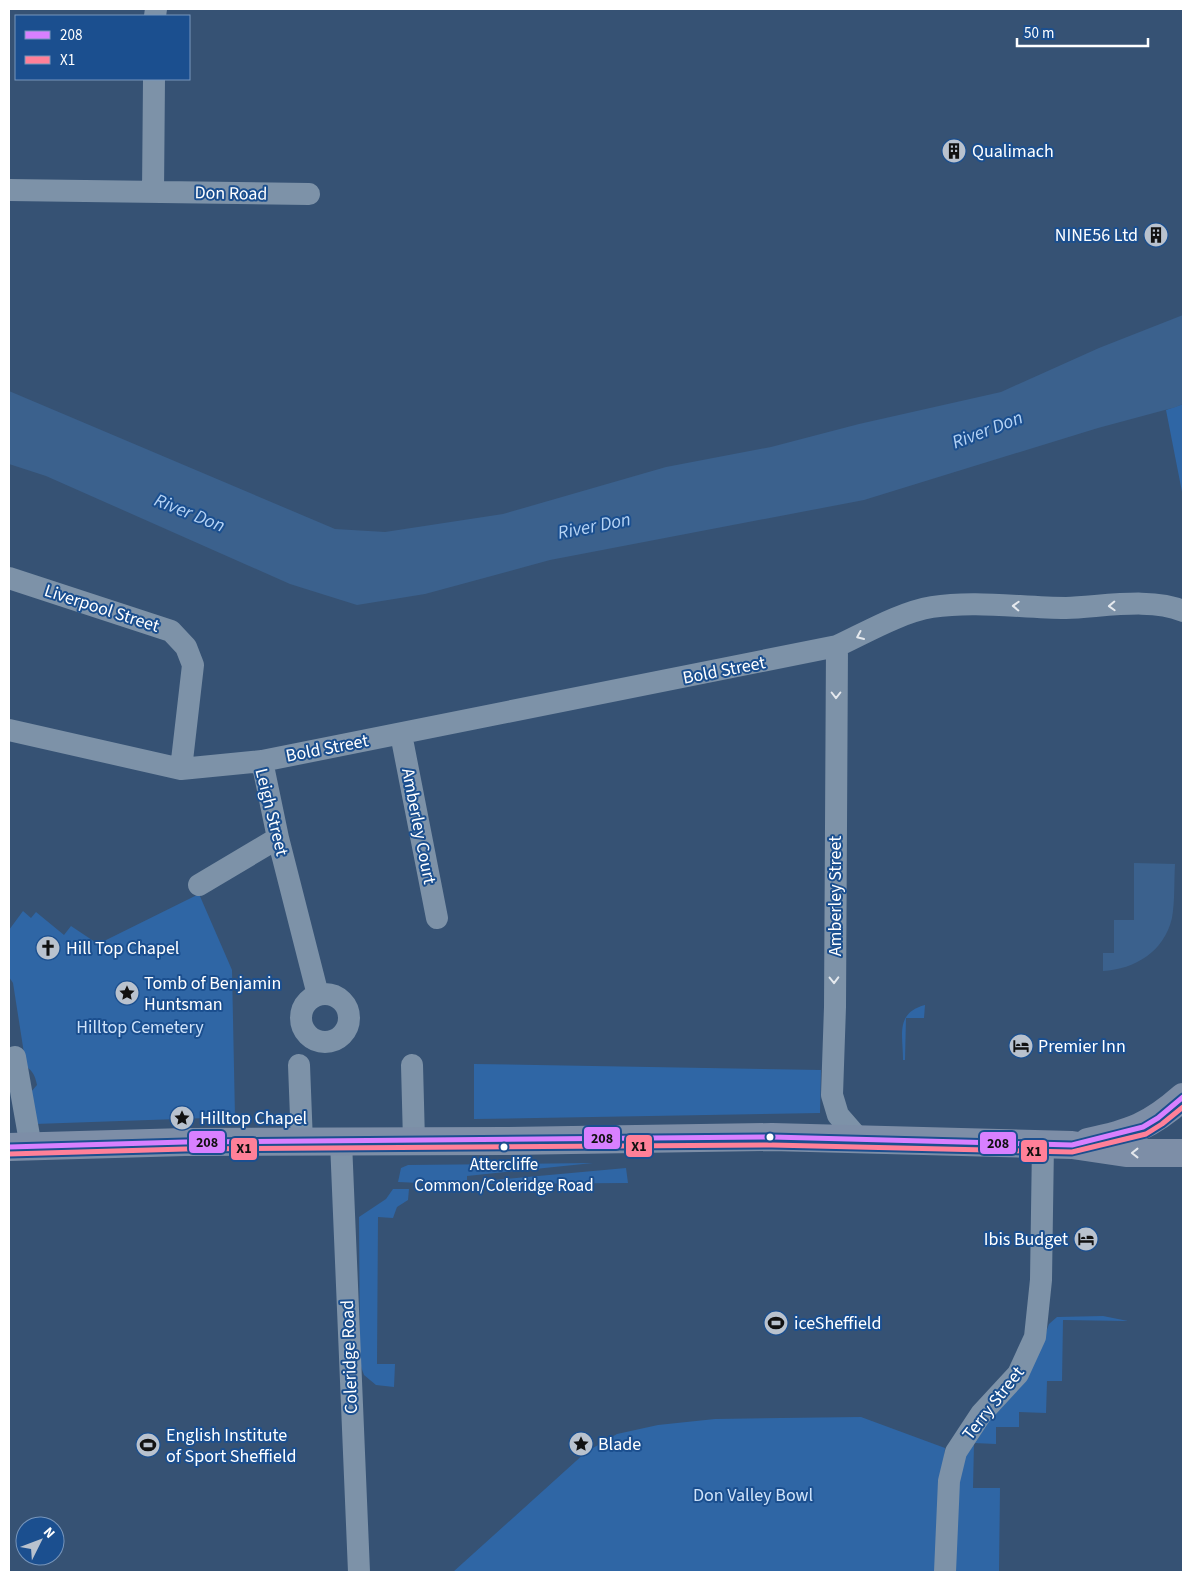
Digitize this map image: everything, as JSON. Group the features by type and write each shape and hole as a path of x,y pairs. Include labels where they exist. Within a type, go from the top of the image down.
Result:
{"main road":[{"path":"1072,1145 1143,1127 1158,1118 1183,1097"},
{"path":"20,1147 185,1142 302,1143 772,1137 1072,1145 1126,1152 1183,1153"}],"street":[{"path":"153,192 154,80"},
{"name":"Don Road","path":"9,190 309,194"},
{"name":"Liverpool Street","path":"9,578 171,631 186,647 192,665 181,769"},
{"name":"Bold Street","path":"262,761 837,646 917,611 932,607 976,604 1065,608 1159,604 1183,611"},
{"name":"Amberley Street","path":"837,646 835,1007 832,1095 838,1115 858,1138"},
{"name":"Leigh Street","path":"9,730 181,769 262,761 278,838 318,995"},
{"name":"Amberley Court","path":"401,734 437,918"},
{"path":"199,885 278,838"},
{"path":"15,1056 20,1147"},
{"path":"412,1064 414,1141"},
{"path":"299,1065 302,1143"},
{"name":"Coleridge Road","path":"341,1142 359,1572"},
{"name":"Terry Street","path":"945,1572 950,1482 956,1452 981,1414 1018,1374 1035,1337 1041,1280 1043,1144"}],"green space":[{"path":"1183,404 1183,497 1166,410"},
{"name":"Hilltop Cemetery","path":"199,894 232,970 235,1117 35,1124 30,1093 37,1085 33,1074 26,1066 13,983 9,977 9,930 23,911 31,918 36,912 64,935 71,926 98,944"},
{"path":"925,1005 924,1018 906,1018 905,1060 903,1060 902,1034 905,1019 909,1013"},
{"path":"474,1064 821,1070 820,1113 474,1119"},
{"path":"593,1163 467,1176 467,1185 398,1182 401,1168 408,1165"},
{"path":"626,1168 628,1183 482,1184 483,1181"},
{"path":"393,1189 409,1189 408,1200 397,1207 393,1218 378,1217 377,1364 395,1364 394,1387 376,1385 364,1375 360,1364 359,1217 386,1199"},
{"path":"1103,1316 1128,1321 1063,1320 1062,1381 1047,1381 1046,1413 1019,1412 1019,1427 996,1427 996,1444 974,1443 973,1488 1000,1488 999,1572 949,1572 957,1458 1036,1359 1049,1324 1057,1317"},
{"name":"Don Valley Bowl","path":"861,1417 945,1448 935,1572 453,1572 586,1452 617,1434 658,1425 715,1419"}],"water":[{"name":"River Don","path":"1183,315 1183,404 1176,407 1098,428 864,500 550,560 425,594 357,605 290,584 46,476 9,464 9,391 335,529 385,532 503,514 666,467 771,447 859,424 1001,392 1099,348"},
{"path":"1134,863 1175,864 1172,918 1162,940 1146,957 1126,967 1103,971 1103,953 1114,953 1114,920 1134,920"}],"transit line":[{"name":"208","path":"9,1147 185,1142 772,1137 1072,1145 1143,1127 1158,1118 1183,1097"},
{"name":"X1","path":"9,1154 185,1149 772,1145 1072,1152 1146,1134 1183,1107"}],"place":[{"name":"Qualimach","path":"954,151"},
{"name":"NINE56 Ltd","path":"1156,235"},
{"name":"Hill Top Chapel","path":"48,948"},
{"name":"Tomb of Benjamin Huntsman","path":"127,993"},
{"name":"Premier Inn","path":"1021,1046"},
{"name":"Hilltop Chapel","path":"182,1118"},
{"name":"Attercliffe Common/Coleridge Road","path":"504,1147"},
{"name":"Ibis Budget","path":"1086,1239"},
{"name":"iceSheffield","path":"776,1323"},
{"name":"Blade","path":"581,1444"},
{"name":"English Institute of Sport Sheffield","path":"148,1445"}]}
